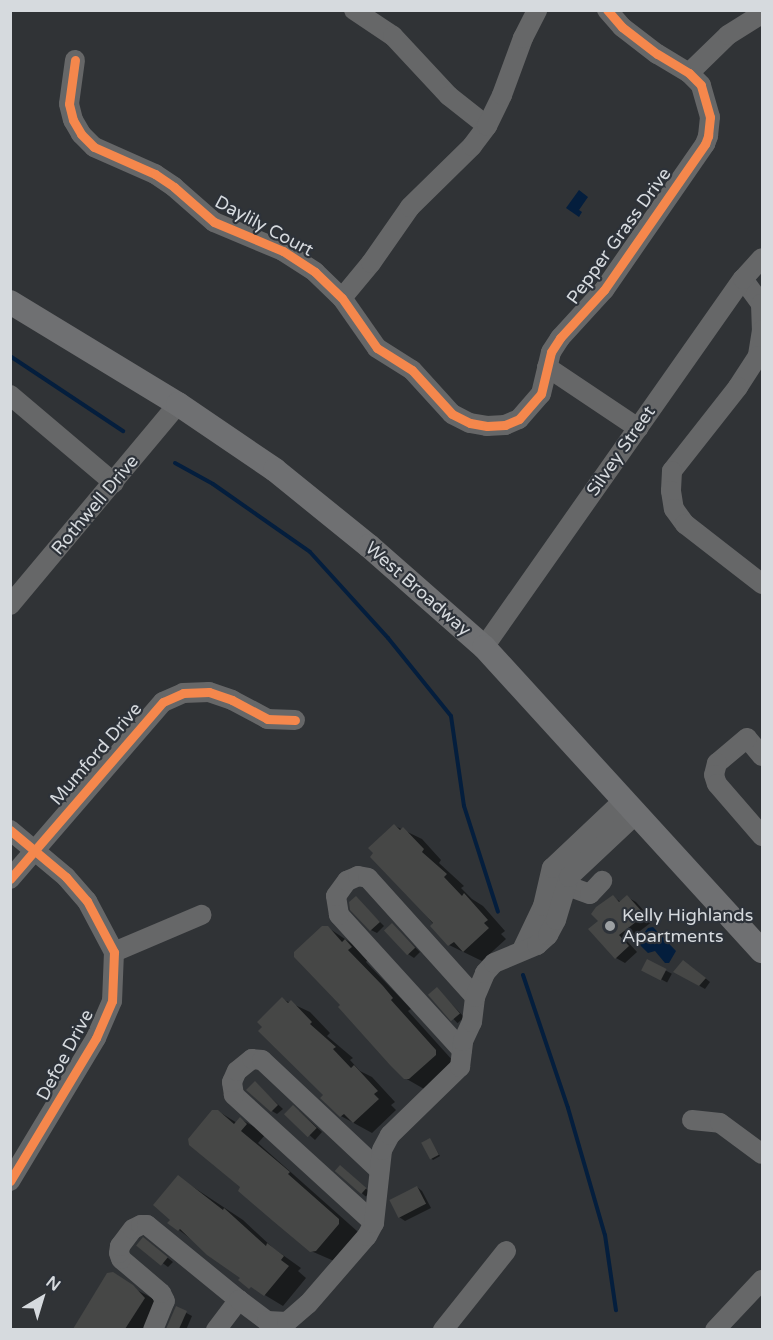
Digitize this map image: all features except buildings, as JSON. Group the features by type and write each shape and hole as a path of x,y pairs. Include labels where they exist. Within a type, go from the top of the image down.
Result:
{"main road":[{"name":"West Broadway","path":"10,302 178,404 284,477 369,546 484,647 762,951"}],"street":[{"path":"354,10 393,36 449,96 487,126"},
{"path":"342,298 371,263 410,207 472,146 487,126 537,10"},
{"path":"607,10 622,27 657,54 689,73 728,35 762,14"},
{"name":"Daylily Court","path":"75,60 69,104 73,120 81,134 94,147 155,174 174,187 214,222 283,251 315,272 342,298 377,348 412,370 452,414 470,423 487,426 505,425"},
{"name":"Pepper Grass Drive","path":"505,425 519,419 541,394 547,367 560,338 604,290 705,144 710,117 701,85 689,73"},
{"name":"Silvey Street","path":"484,647 743,279 762,258"},
{"path":"743,279 761,304 762,330 758,356 738,387 672,471 671,491 674,509 685,524 762,584"},
{"path":"547,367 638,428"},
{"path":"10,395 114,483"},
{"name":"Rothwell Drive","path":"10,605 178,404"},
{"name":"Mumford Drive","path":"10,879 163,702 183,693 209,692 232,700 267,719 295,720"},
{"path":"762,756 747,738 717,764 714,775 717,784 762,836"},
{"path":"153,1329 165,1300 161,1293 120,1259 119,1253 120,1246 133,1229 141,1225 147,1225 267,1321 287,1322 315,1296 367,1236 374,1223 382,1150 390,1136 460,1067 462,1050 472,1022 475,997 485,973 494,963 522,950 557,882 552,868 562,856 630,807"},
{"path":"10,830 66,877 87,901 114,952 201,915"},
{"path":"462,1050 339,915 336,896 347,881 358,876 368,878 475,997"},
{"path":"557,882 590,894 602,881"},
{"name":"Defoe Drive","path":"10,1181 96,1038 112,1001 114,952"},
{"path":"374,1223 234,1095 232,1082 237,1071 252,1059 262,1060 379,1170"},
{"path":"692,1119 720,1123 762,1154"},
{"path":"443,1329 506,1251"},
{"path":"715,1329 762,1280"},
{"path":"216,1329 239,1300"}],"water":[{"path":"579,190 588,197 579,210 582,212 579,217 566,208"},
{"path":"653,927 676,951 669,963 665,963 655,951 648,953 637,942 648,928"}],"waterway":[{"path":"10,356 123,431"},
{"path":"175,463 213,484 310,552 388,638 451,716 464,806 498,912"},
{"path":"523,975 568,1108 605,1235 616,1310"}],"cycle path":[{"path":"75,60 69,104 73,120 81,134 94,147 155,174 174,187 214,222 283,251 315,272 342,298 377,348 412,370 452,414 470,423 487,426 505,425 519,419 541,394 551,352 560,338 604,290 705,144 708,136 710,117 701,85 689,73 657,54 622,27 607,10"},
{"path":"10,879 163,702 183,693 209,692 232,700 267,719 295,720"},
{"path":"10,830 66,877 87,901 114,952 112,1001 96,1038 10,1181"}],"place":[{"name":"Kelly Highlands Apartments","path":"610,926"}]}
